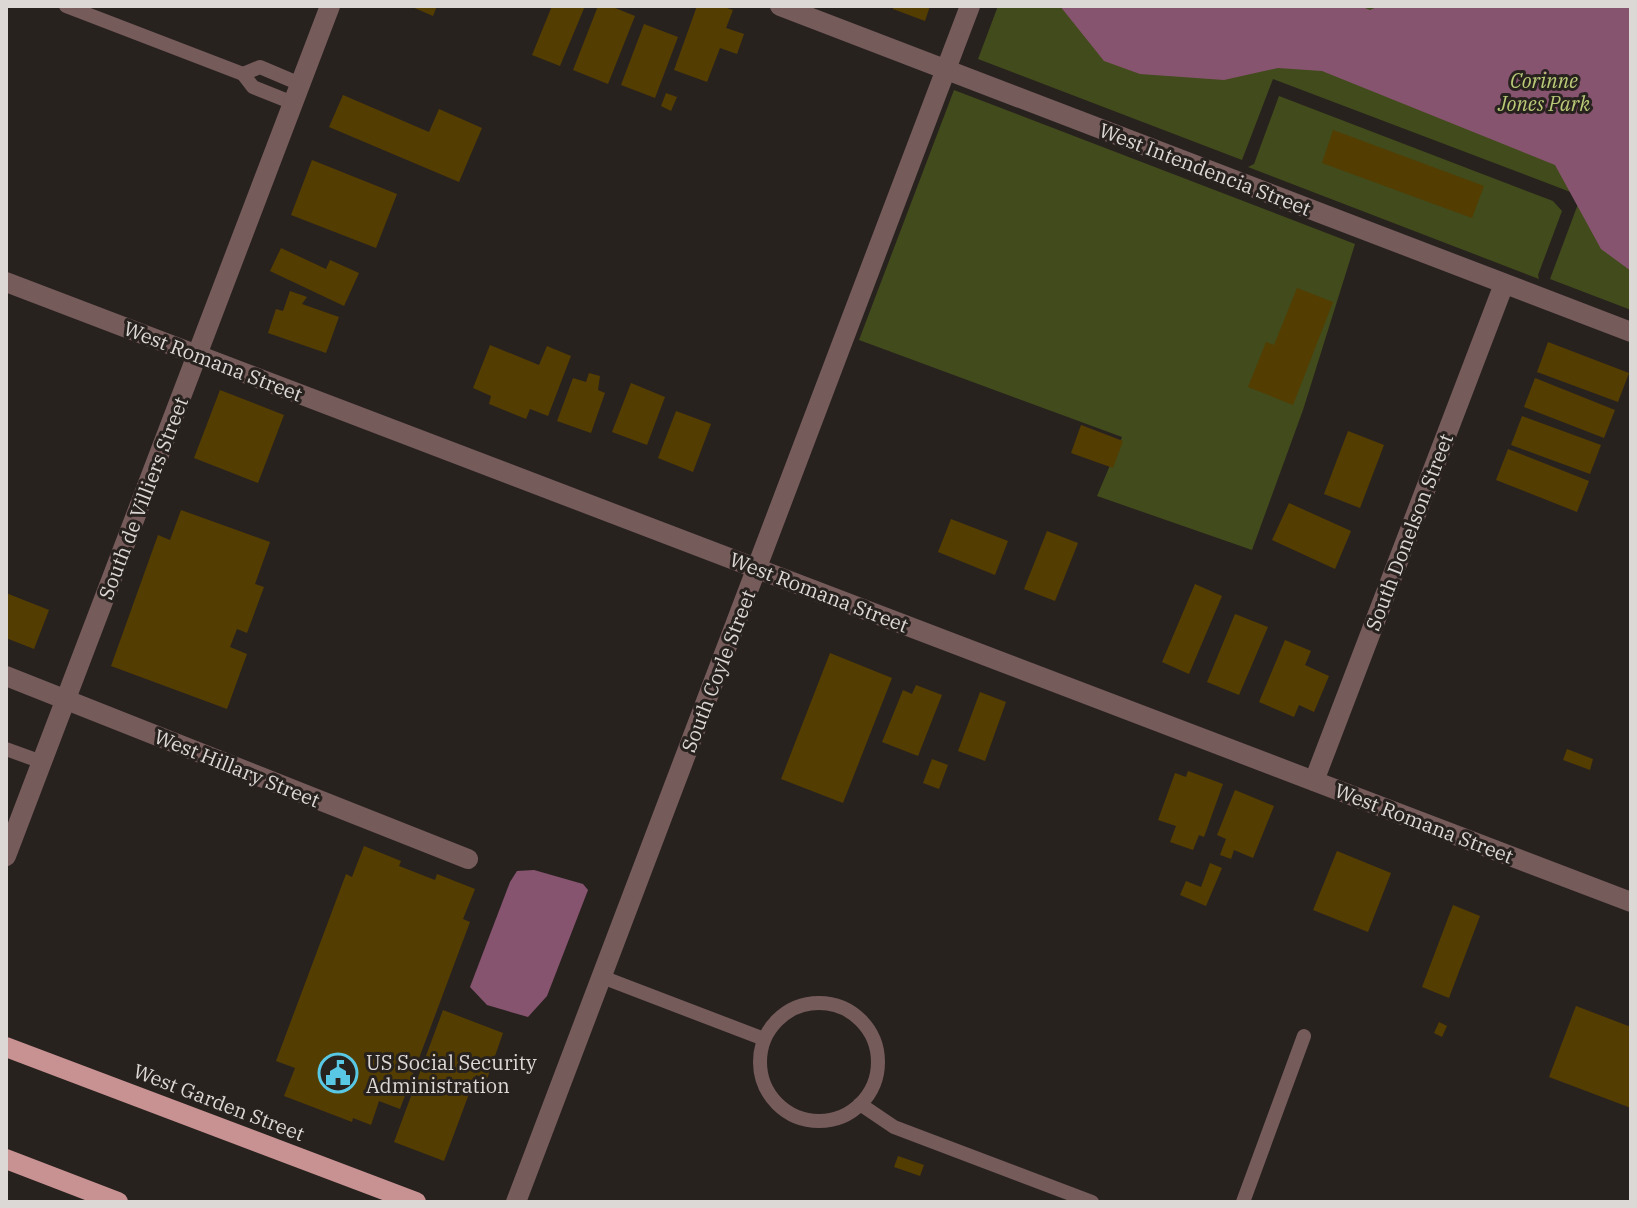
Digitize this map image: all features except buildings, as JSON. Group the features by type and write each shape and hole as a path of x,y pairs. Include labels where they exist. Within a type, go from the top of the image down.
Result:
{"main road":[{"name":"West Garden Street","path":"6,1047 416,1202"},
{"path":"6,1159 118,1202"}],"street":[{"name":"South de Villiers Street","path":"6,856 330,6"},
{"name":"West Intendencia Street","path":"780,6 1631,332"},
{"name":"South Coyle Street","path":"516,1202 970,6"},
{"name":"West Romana Street","path":"6,282 1631,902"},
{"name":"South Donelson Street","path":"1314,781 1504,284"},
{"name":"West Hillary Street","path":"6,676 468,859"}],"lane":[{"path":"66,6 243,74 253,87 297,94"},
{"path":"6,749 42,762"},
{"path":"602,977 764,1039"},
{"path":"810,1004 830,1004 849,1011 864,1024 875,1042 878,1062 875,1082 860,1104 834,1120 815,1122 797,1118 781,1108 768,1094 761,1077 759,1058 764,1039 775,1022 791,1010 810,1004"},
{"path":"1243,1202 1304,1036"},
{"path":"860,1104 894,1127 1092,1202"}],"green space":[{"name":"Corinne Jones Park","path":"998,6 1631,6 1631,310 1550,279 1581,196 1273,79 1242,160 978,59"},
{"path":"954,90 1355,244 1303,410 1252,550 1097,496 1122,437 859,340"},
{"path":"1279,96 1553,201 1562,211 1539,279 1248,167 1254,164"}],"shaded area":[{"name":"Corinne Jones Park","path":"1060,6 1360,6 1370,10 1379,6 1631,6 1631,271 1601,249 1555,165 1322,71 1278,68 1224,80 1140,74 1104,61"},
{"path":"534,870 583,884 588,890 547,996 528,1017 487,1005 470,987 510,882 517,871"}],"place":[{"name":"US Social Security Administration","path":"338,1073"}]}
